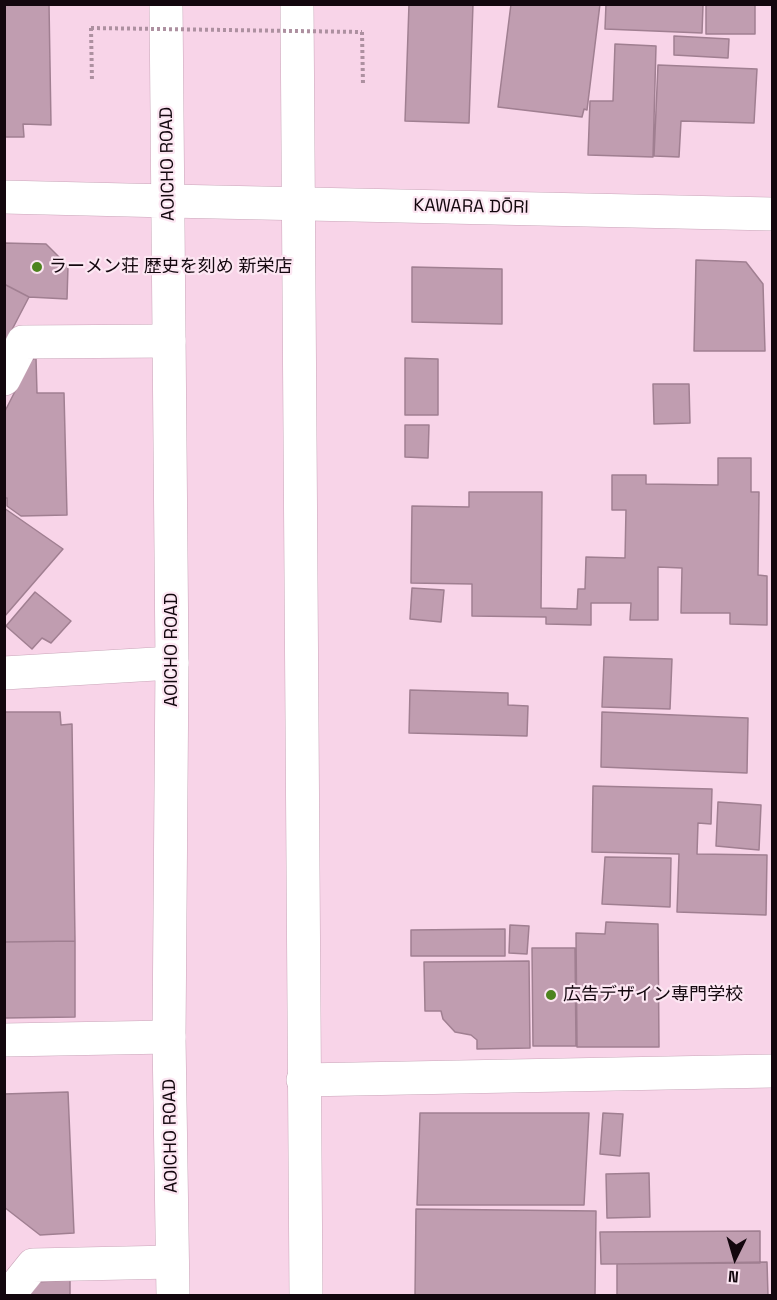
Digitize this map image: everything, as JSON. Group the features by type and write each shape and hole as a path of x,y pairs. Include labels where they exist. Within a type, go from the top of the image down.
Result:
{"street":[{"name":"AOICHO ROAD","path":"166,4 172,663 170,1037 173,1296"},
{"path":"297,4 306,1296"},
{"name":"KAWARA DŌRI","path":"4,197 772,214"},
{"path":"4,379 22,342 169,341"},
{"path":"4,673 172,663"},
{"path":"4,1040 170,1037"},
{"path":"303,1080 772,1071"},
{"path":"8,1296 33,1264 172,1262"}],"path":[{"path":"92,81 91,28 362,32 363,84"}],"building":[{"path":"4,4 49,4 51,125 23,124 24,137 4,137"},
{"path":"409,4 473,4 469,123 405,121"},
{"path":"511,4 600,4 587,110 584,109 582,117 498,107"},
{"path":"606,4 703,5 702,33 605,29"},
{"path":"706,4 755,4 755,34 706,34"},
{"path":"674,36 729,39 728,58 674,55"},
{"path":"615,44 656,46 653,157 588,155 590,101 613,101"},
{"path":"658,65 757,69 754,123 681,121 679,157 654,156"},
{"path":"4,243 46,244 68,266 67,299 29,297 4,284"},
{"path":"696,260 746,262 763,284 765,351 694,351"},
{"path":"412,267 502,269 502,324 412,322"},
{"path":"4,284 29,297 4,345"},
{"path":"36,358 37,393 64,393 67,515 21,516 7,506 7,498 4,498 4,413 31,360"},
{"path":"405,358 438,359 438,415 405,415"},
{"path":"653,384 689,384 690,423 654,424"},
{"path":"405,425 429,425 428,458 405,457"},
{"path":"718,458 751,458 751,492 759,492 758,575 767,576 767,625 730,624 730,613 681,613 682,568 658,567 658,620 630,620 631,603 591,603 591,625 546,624 546,617 472,616 472,584 411,583 412,506 469,507 469,492 542,492 541,608 577,609 578,589 585,589 586,557 625,558 626,510 612,510 612,475 646,475 646,484 718,485"},
{"path":"4,508 63,549 4,617"},
{"path":"412,588 444,590 441,622 410,619"},
{"path":"35,592 71,621 51,643 42,638 32,649 6,626"},
{"path":"604,657 672,659 670,709 602,707"},
{"path":"410,690 508,693 508,705 528,706 527,736 409,733"},
{"path":"4,712 60,712 61,725 72,724 75,941 4,942"},
{"path":"602,712 748,718 747,773 601,767"},
{"path":"593,786 712,789 711,824 698,823 697,854 767,855 766,915 677,912 679,854 592,852"},
{"path":"718,802 761,805 759,850 716,846"},
{"path":"605,857 671,858 670,907 602,904"},
{"path":"606,922 658,924 659,1047 577,1047 576,933 605,934"},
{"path":"510,925 529,926 527,954 509,953"},
{"path":"505,929 505,956 411,956 411,930"},
{"path":"75,941 75,1017 4,1018 4,942"},
{"name":"広告デザイン専門学校","path":"532,948 575,948 576,1046 533,1046"},
{"path":"529,961 530,1048 477,1049 477,1040 471,1035 455,1032 443,1019 441,1011 425,1011 424,962"},
{"path":"68,1092 74,1233 40,1235 4,1207 4,1094"},
{"path":"420,1113 589,1113 584,1205 417,1205"},
{"path":"603,1113 623,1114 620,1156 600,1154"},
{"path":"649,1173 650,1217 607,1218 606,1174"},
{"path":"416,1209 596,1211 595,1296 415,1296"},
{"path":"760,1231 760,1263 601,1264 600,1232"},
{"path":"767,1262 768,1296 617,1296 617,1264"},
{"path":"70,1280 70,1296 23,1296 35,1282"}],"place":[{"name":"ラーメン荘 歴史を刻め 新栄店","path":"37,267"},
{"name":"広告デザイン専門学校","path":"551,995"}]}
